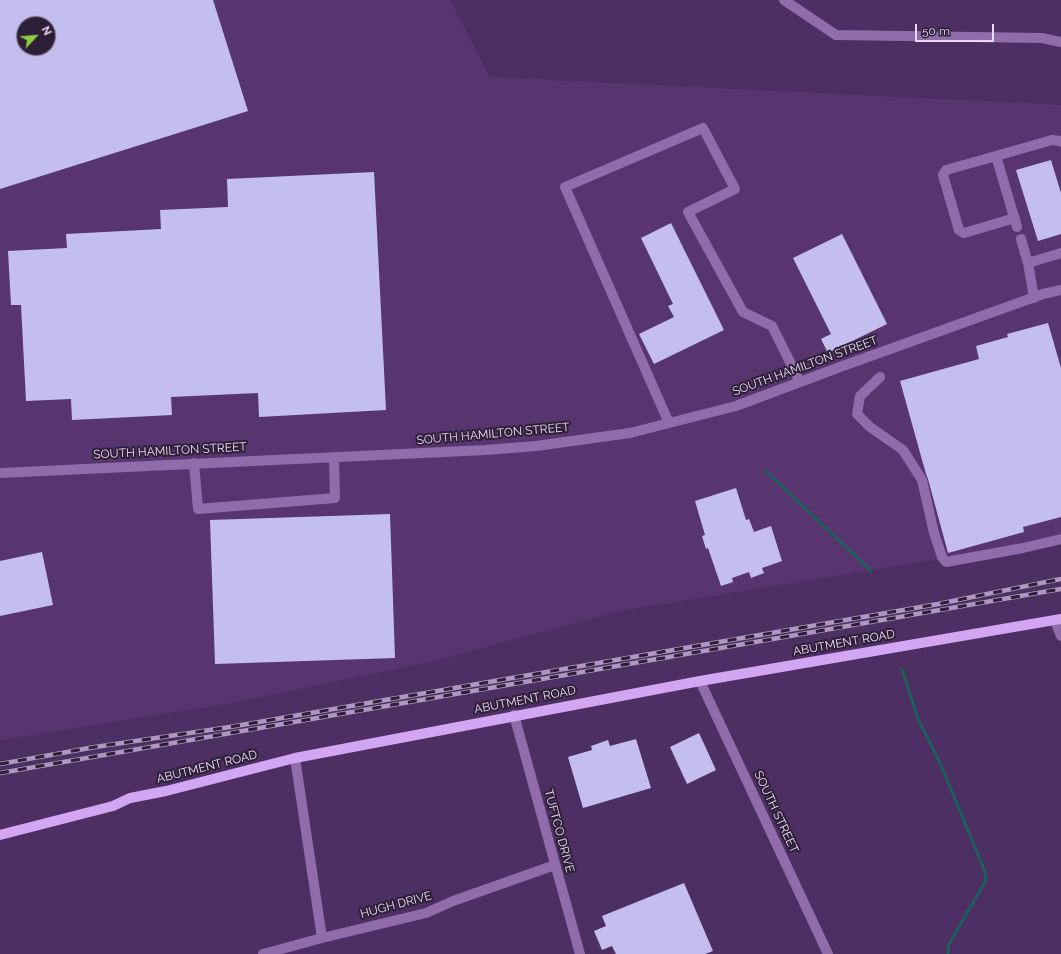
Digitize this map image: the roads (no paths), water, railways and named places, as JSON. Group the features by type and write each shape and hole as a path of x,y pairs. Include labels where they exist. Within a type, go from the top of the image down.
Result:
{"main road":[{"name":"ABUTMENT ROAD","path":"0,835 114,806 130,798 166,791 295,758 514,715 700,681 1058,620"}],"street":[{"path":"784,0 836,35 1042,38 1061,42"},
{"path":"669,423 565,187 703,128 735,189 688,212 743,312 772,326 800,382"},
{"path":"996,156 1016,222 964,233 959,230 943,175 946,170 1052,140 1061,142"},
{"path":"1021,239 1028,263 1034,298"},
{"path":"1028,263 1061,252"},
{"name":"SOUTH HAMILTON STREET","path":"0,473 486,450 536,446 630,433 736,406 1034,298 1061,290"},
{"path":"880,377 860,396 857,414 870,427 903,450 922,480 934,532 942,557 946,562 1024,548 1061,539"},
{"path":"194,463 198,509 335,498 334,457"},
{"path":"1058,620 1061,636"},
{"name":"SOUTH STREET","path":"700,681 828,954"},
{"name":"TUFTCO DRIVE","path":"514,715 580,954"},
{"path":"295,758 322,938"},
{"name":"HUGH DRIVE","path":"264,954 322,938 426,913 453,901 555,866"}],"waterway":[{"path":"766,471 871,571"},
{"path":"902,669 918,719 940,763 984,869 986,880 948,946 948,954"}],"railway":[{"path":"0,764 95,747 230,727 938,604 1061,579"},
{"path":"0,773 1061,589"}]}
